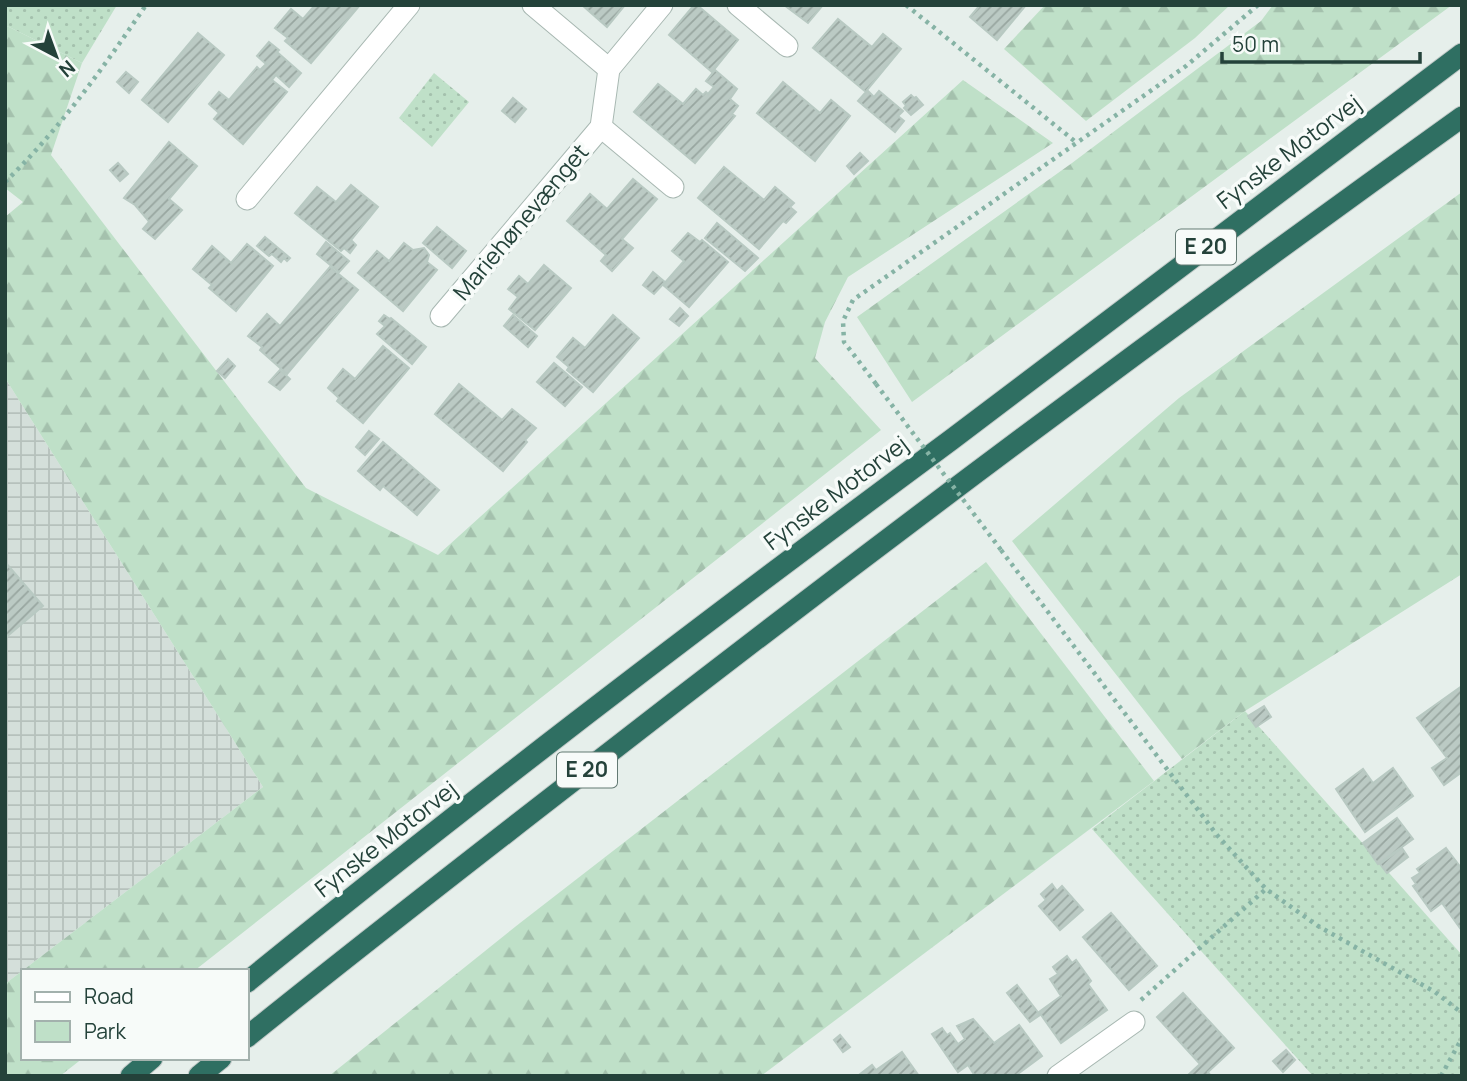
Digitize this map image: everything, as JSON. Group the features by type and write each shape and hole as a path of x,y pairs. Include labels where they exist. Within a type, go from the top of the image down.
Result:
{"highway":[{"name":"Fynske Motorvej","path":"248,981 773,573 1462,54"},
{"name":"E 20","path":"248,1036 695,686 975,474 1315,222 1462,117"},
{"path":"131,1076 150,1060"},
{"path":"199,1076 218,1060"}],"street":[{"path":"533,5 609,69 662,5"},
{"path":"738,5 787,46"},
{"path":"247,199 404,7"},
{"name":"Mariehønevænget","path":"441,316 601,127 609,69"},
{"name":"Mariehønevænget","path":"601,127 673,187"},
{"path":"1058,1076 1134,1022"}],"path":[{"path":"5,182 35,153 95,80 146,5"},
{"path":"906,5 1077,143"},
{"path":"1258,5 1186,65 853,300 843,321 844,342 1217,835 1266,890 1318,926 1435,992 1462,1013"},
{"path":"1134,1022 1140,1002 1266,890"},
{"path":"1441,1076 1462,1038"}],"shaded area":[{"path":"5,378 263,787 25,969 21,969 5,984"}],"green space":[{"path":"5,5 117,5 82,63 5,25"},
{"path":"1045,5 1230,5 1195,38 1086,121 1004,49"},
{"path":"1273,5 1452,5 912,402 857,317 1072,163 1261,21"},
{"path":"5,25 82,63 51,155 306,488 438,555 963,80 1053,143 848,277 825,322 815,358 881,430 197,969 25,969 263,787 5,378 5,217 23,202 5,188"},
{"path":"434,73 469,102 432,147 399,118"},
{"path":"1462,192 1462,574 1245,711 1182,759 1012,541 1179,398"},
{"path":"986,562 1154,781 761,1076 329,1076 520,923"},
{"path":"1245,711 1462,955 1462,1076 1313,1076 1092,829"},
{"path":"21,972 21,1060 80,1060 60,1076 5,1076 5,984"}],"building":[{"path":"315,5 360,5 311,63 285,41 288,38 275,28 291,9 303,19"},
{"path":"582,5 625,5 607,27"},
{"path":"694,5 738,40 712,72 669,35"},
{"path":"784,5 823,5 808,23"},
{"path":"980,5 1026,5 997,40 970,17"},
{"path":"838,19 872,47 883,34 901,49 867,90 874,97 879,91 903,111 898,116 904,121 895,132 858,101 866,92 813,48"},
{"path":"198,33 224,55 168,122 142,100"},
{"path":"269,42 301,73 289,87 276,75 272,80 287,92 243,144 214,119 219,113 209,104 219,92 229,100 257,67 260,70 266,64 257,56"},
{"path":"715,70 737,89 730,99 738,106 732,114 735,116 695,163 634,112 658,84 683,104 696,89 703,95 706,92 708,94 714,87 706,81"},
{"path":"126,72 138,82 129,93 117,82"},
{"path":"783,82 820,113 831,100 850,116 815,161 757,113"},
{"path":"911,95 923,105 911,115 904,108 906,106 903,102"},
{"path":"513,98 526,109 515,122 502,111"},
{"path":"169,142 197,166 169,199 182,210 155,239 143,229 149,222 147,219 135,205 124,198"},
{"path":"860,153 868,161 854,174 847,166"},
{"path":"118,163 128,174 120,181 110,170"},
{"path":"724,167 764,200 775,187 794,203 790,207 796,212 786,223 783,221 759,249 698,198"},
{"path":"633,179 657,199 622,239 633,248 612,271 601,261 606,255 567,221 590,194 607,209"},
{"path":"351,185 378,207 351,240 356,245 350,253 344,248 341,251 295,213 317,187 336,202"},
{"path":"717,223 758,258 745,271 705,238"},
{"path":"437,227 466,251 452,268 423,243"},
{"path":"688,233 700,242 702,240 728,262 689,307 663,285 684,261 672,251"},
{"path":"265,237 290,258 287,261 284,258 281,262 257,246"},
{"path":"326,242 349,261 339,272 317,254"},
{"path":"404,243 413,250 424,248 429,255 427,262 437,270 403,311 358,273 377,251 389,261"},
{"path":"247,244 273,266 236,311 209,288 212,285 193,269 212,246 231,263"},
{"path":"544,265 571,288 535,330 509,309 518,297 508,289 519,276 528,284"},
{"path":"330,267 358,290 287,374 248,336 267,314 280,326"},
{"path":"653,272 665,282 654,294 643,285"},
{"path":"680,308 688,316 679,326 670,319"},
{"path":"384,315 426,347 412,364 377,334 385,326 379,321"},
{"path":"513,315 537,336 528,347 504,326"},
{"path":"613,315 639,338 593,392 567,370 569,367 557,357 573,338 585,348"},
{"path":"383,346 409,368 363,423 337,401 339,398 328,388 343,369 355,379"},
{"path":"228,359 235,366 225,378 217,371"},
{"path":"554,363 582,387 565,406 537,382"},
{"path":"280,370 290,379 280,390 269,382"},
{"path":"459,384 502,420 512,409 536,428 503,471 435,414"},
{"path":"369,431 379,439 365,455 356,447"},
{"path":"383,442 439,490 417,515 383,486 380,490 358,471"},
{"path":"5,562 43,606 5,638"},
{"path":"1462,686 1462,772 1444,785 1432,768 1447,758 1417,718"},
{"path":"1264,706 1271,717 1256,727 1248,716"},
{"path":"1393,768 1413,796 1365,832 1336,789 1363,769 1373,783"},
{"path":"1397,818 1413,839 1378,864 1363,843"},
{"path":"1402,848 1408,857 1387,873 1380,864"},
{"path":"1446,848 1462,869 1462,931 1442,903 1431,911 1413,886 1416,884 1412,878 1420,873 1417,869"},
{"path":"1052,884 1057,891 1062,886 1083,910 1060,930 1039,906 1046,900 1041,894"},
{"path":"1111,913 1157,966 1129,990 1083,937"},
{"path":"1067,956 1072,963 1076,960 1091,981 1088,984 1107,1010 1061,1043 1039,1012 1061,996 1050,979 1058,974 1053,967"},
{"path":"1017,985 1040,1015 1030,1022 1007,993"},
{"path":"1183,993 1234,1048 1208,1072 1211,1076 1187,1076 1200,1064 1157,1017"},
{"path":"973,1019 994,1043 1019,1025 1042,1056 1015,1076 975,1076 968,1065 958,1072 932,1034 942,1028 947,1035 950,1033 958,1044 965,1039 957,1026"},
{"path":"840,1035 850,1047 843,1052 834,1040"},
{"path":"1286,1050 1295,1060 1283,1072 1273,1061"},
{"path":"902,1052 919,1076 860,1074 872,1065 876,1070"}]}
